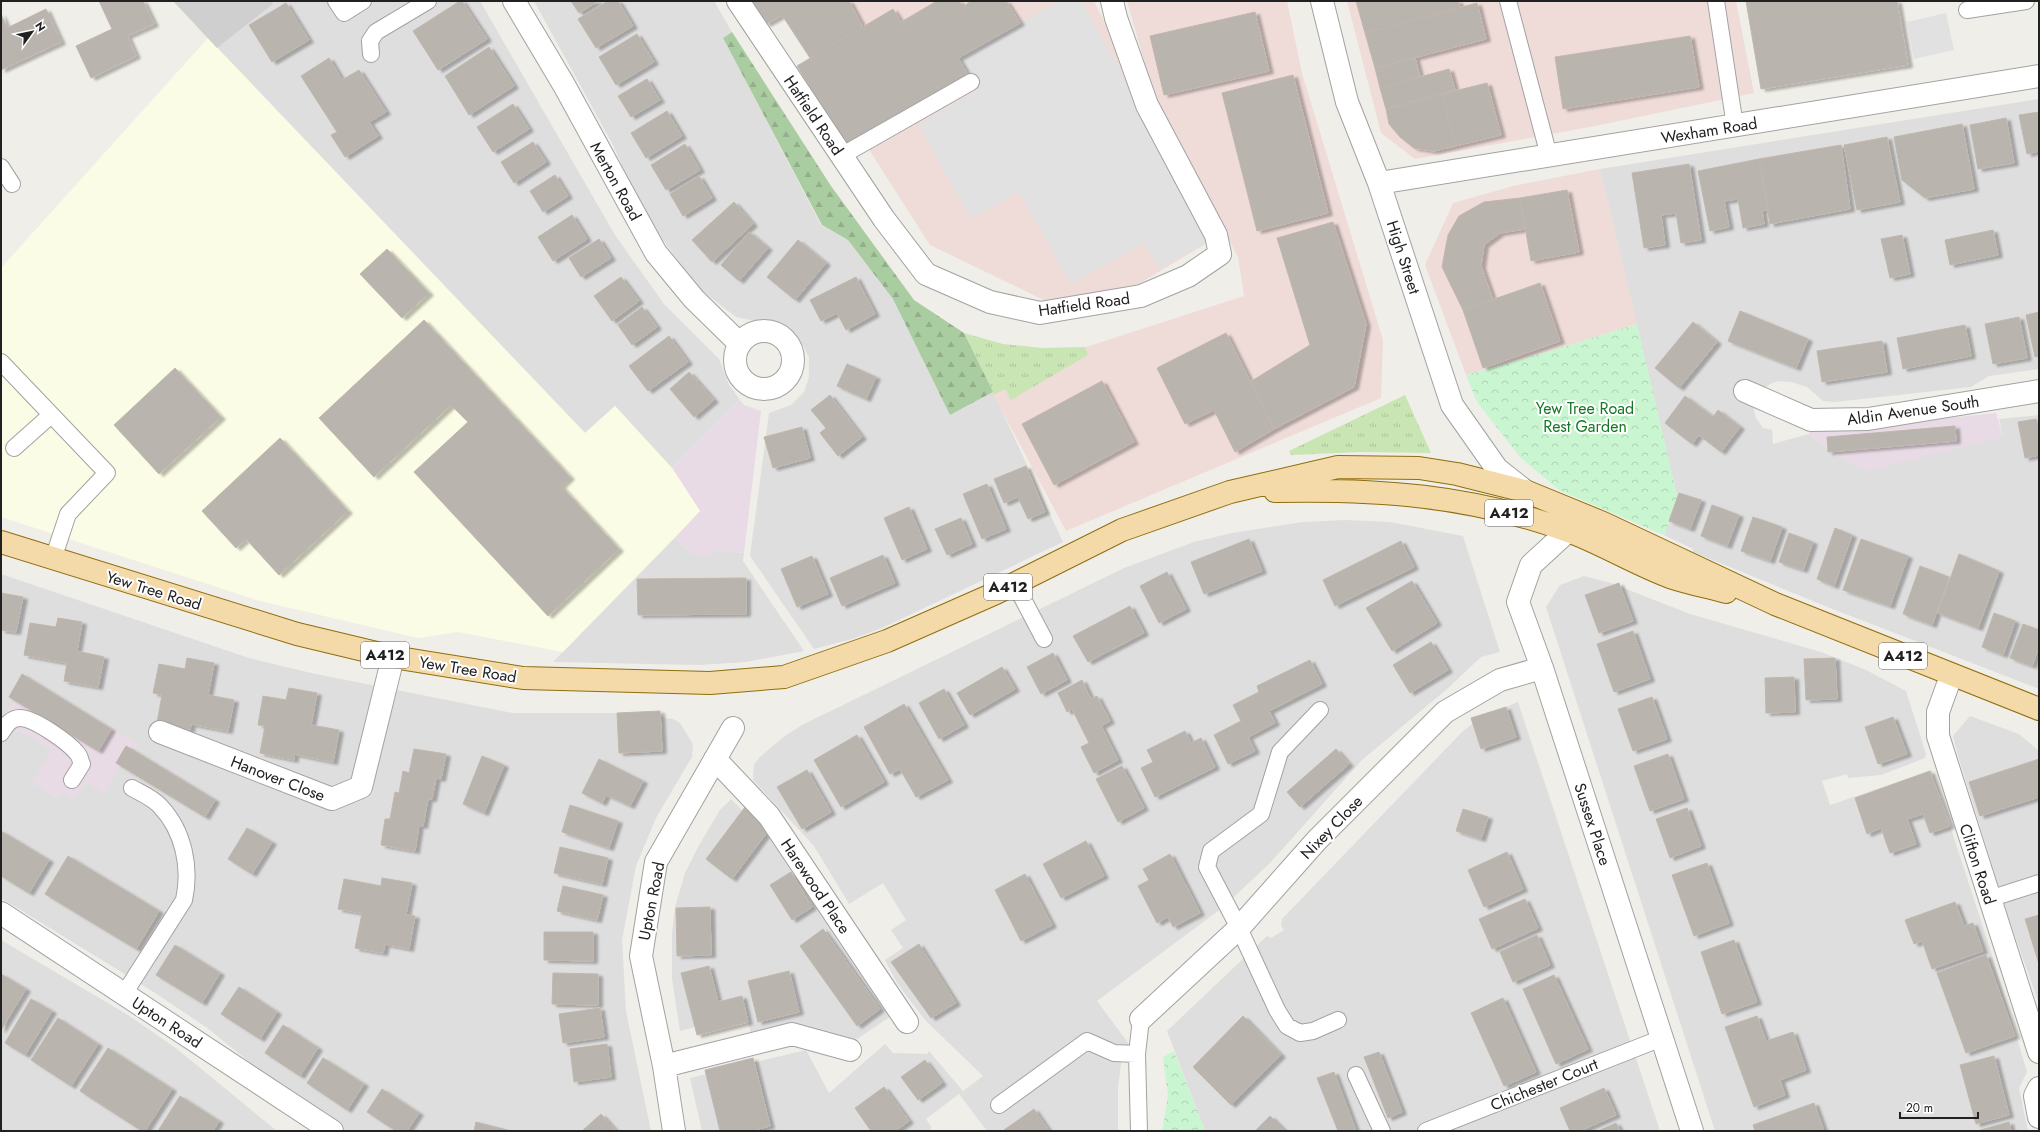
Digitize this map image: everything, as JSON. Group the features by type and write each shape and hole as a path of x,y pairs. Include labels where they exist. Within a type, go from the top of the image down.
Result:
{"main road":[{"name":"A412","path":"1015,584 1122,530 1230,492 1338,467 1419,468 1457,474 1525,491 1603,523 1775,604 2036,710"},
{"name":"A412","path":"1230,492 1336,490 1428,497 1467,502 1568,531 1671,577 1775,604"},
{"name":"Yew Tree Road","path":"1,542 297,634 393,657 523,678 710,683 784,677 887,641 1015,584"}],"street":[{"name":"Merton Road","path":"514,1 564,84 656,253 694,299 740,344"},
{"name":"Hatfield Road","path":"738,1 884,219 926,274 990,302 1040,313 1141,296 1188,276 1220,254 1216,235 1147,105 1112,1"},
{"name":"High Street","path":"1322,1 1347,102 1379,183 1452,405 1497,468 1525,491"},
{"name":"Wexham Road","path":"1379,183 2039,76"},
{"name":"Aldin Avenue South","path":"1745,391 1811,420 1868,419 2039,391"},
{"name":"Sussex Place","path":"1568,531 1531,565 1518,602 1542,668 1692,1131"},
{"name":"Hanover Close","path":"160,732 332,799 360,788 393,657"},
{"name":"Nixey Close","path":"1141,1019 1240,928 1317,840 1445,712 1500,680 1542,668"},
{"name":"Clifton Road","path":"1951,676 1938,712 1938,736 2039,1052"},
{"name":"Upton Road","path":"674,1131 664,1066 641,956 656,862 733,728"},
{"name":"Harewood Place","path":"715,759 769,816 907,1022"},
{"name":"Upton Road","path":"1,913 332,1131"},
{"path":"664,1066 792,1034 850,1050"},
{"path":"2039,1088 2035,1096 2039,1117"}],"lane":[{"path":"336,1 344,13 363,1"},
{"path":"371,54 370,41 376,32 428,1"},
{"path":"1508,1 1549,156"},
{"path":"1716,1 1735,126"},
{"path":"1967,10 2026,1"},
{"path":"841,156 971,82"},
{"path":"1,167 12,184"},
{"path":"1,362 107,474 68,514 53,559"},
{"path":"14,448 51,415"},
{"path":"1015,584 1044,639"},
{"path":"1320,710 1280,752 1261,814 1211,851 1207,867 1240,928 1277,1010 1287,1026 1300,1033 1313,1031 1338,1020"},
{"path":"1,733 9,721 19,718 29,720 67,742 79,754 82,764 72,780"},
{"path":"124,994 184,900 187,883 184,851 171,819 159,804 132,788"},
{"path":"1989,899 2039,883"},
{"path":"1138,1131 1137,1054 1141,1019"},
{"name":"Chichester Court","path":"1426,1131 1662,1038"},
{"path":"999,1105 1087,1042 1114,1053 1137,1054"},
{"path":"1356,1074 1382,1131"}],"shaded area":[{"path":"173,1 271,1 273,4 217,48"},
{"path":"271,1 480,1 615,235 664,304 719,359 729,385 740,400 672,468 615,406 585,433 217,48 272,4"},
{"path":"534,1 714,1 732,32 723,38 821,225 848,240 893,299 950,415 993,392 1063,542 882,628 852,639 814,649 750,556 769,413 791,405 804,392 809,377 809,358 804,347 793,334 779,326 736,317 696,286 661,237 632,188 613,145"},
{"path":"774,1 1094,1 1214,239 1135,286 1050,303 930,245"},
{"path":"1059,1 1081,1 1215,238 1159,269 1144,243 1071,284 1019,192 971,219 918,124 976,91 958,58"},
{"path":"1127,1 1287,1 1302,73 1383,340 1381,398 1066,531 993,394 1086,347 1244,296 1238,257 1155,99"},
{"path":"1347,1 1736,1 1754,93 1595,126 1415,159 1381,133"},
{"path":"1946,13 1954,50 1914,59 1907,22"},
{"path":"208,38 585,433 615,406 672,468 700,511 563,652 458,632 418,638 260,601 1,517 1,268"},
{"path":"2039,99 2039,369 1989,376 1971,387 1835,402 1823,401 1807,387 1791,382 1778,381 1770,384 1760,392 1756,398 1754,410 1756,418 1763,428 1772,430 1773,444 1809,434 1839,457 2003,437 1999,419 2039,415 2039,689 1830,608 1693,552 1693,549 1664,535 1678,500 1600,169"},
{"path":"1600,169 1637,324 1466,375 1425,265 1453,203 1513,186"},
{"path":"740,400 744,405 761,411 744,553 714,550 713,556 693,554 675,538 700,511 672,468"},
{"path":"1996,413 2003,437 1867,471 1839,457 1809,434 1809,430 1831,430"},
{"path":"1345,520 1390,522 1463,536 1500,652 1481,657 1447,689 1362,760 1269,864 1222,908 1097,1001 1129,1044 1123,1049 1118,1087 1118,1131 987,1131 959,1094 926,1119 932,1128 928,1131 702,1131 690,1078 806,1050 829,1093 885,1044 893,1053 927,1054 929,1051 963,1091 983,1076 925,1020 897,983 885,960 903,948 891,930 906,920 883,883 849,904 814,846 753,780 754,764 760,757 782,738 802,725 1124,568 1194,542 1232,533 1303,522"},
{"path":"675,538 693,554 714,550 744,553 743,561 804,651 746,662 699,665 553,662"},
{"path":"1,574 249,658 311,673 513,713 656,713 664,718 673,719 680,723 693,744 692,757 656,818 636,866 622,940 626,1011 651,1131 342,1131 288,1093 206,1027 149,989 1,898 1,742 9,732 20,731 53,750 56,798 61,791 87,782 104,792 18,698 1,720"},
{"path":"1584,576 1611,583 1690,614 1821,652 1866,670 1906,691 1926,754 1925,758 1881,775 1848,778 1847,774 1822,781 1830,805 1932,770 1993,958 2027,1072 2019,1088 2028,1131 1715,1131 1546,607 1560,585"},
{"path":"32,681 138,744 126,764 122,763 104,793 87,782 73,800 61,791 56,798 32,782 52,750 20,731 9,732 1,742 1,720"},
{"path":"1518,702 1660,1131 1205,1131 1167,1031 1267,936 1271,938 1284,930 1281,925 1282,919 1463,731 1481,717"},
{"path":"1970,716 2019,734 2039,751 2039,1004 2008,916 1953,736"},
{"path":"731,799 784,853 896,1013 851,1043 753,1043 746,1013 680,1031 672,979 672,933 675,907 685,873 698,847 720,810"},
{"path":"1,940 128,1015 177,1049 277,1131 1,1131"}],"green space":[{"path":"732,32 831,186 914,300 964,333 993,392 950,415 893,299 848,240 822,225 723,38"},
{"name":"Yew Tree Road Rest Garden","path":"1637,324 1678,500 1664,535 1559,490 1520,457 1477,402 1466,375"},
{"path":"964,333 1003,344 1042,348 1085,347 1088,355 1011,400 1005,389 994,395"},
{"path":"1405,395 1431,453 1360,452 1291,455 1289,451"},
{"path":"1174,1051 1205,1131 1162,1131 1168,1095 1163,1057"}],"building":[{"path":"99,1 143,1 154,24 127,36 136,56 91,78 76,46 112,29"},
{"path":"462,1 487,39 438,70 413,31"},
{"path":"571,1 598,1 579,13"},
{"path":"608,1 618,1 633,26 596,48 578,19"},
{"path":"751,1 849,1 863,27 810,58 782,15 766,24"},
{"path":"937,1 959,1 963,7 971,1 1006,1 1020,23 958,58 969,77 846,144 797,66 893,9 901,22"},
{"path":"1356,1 1458,1 1460,8 1365,33"},
{"path":"1746,1 1897,1 1908,65 1761,89"},
{"path":"286,3 309,40 272,62 249,25"},
{"path":"1477,3 1486,39 1375,68 1365,33"},
{"path":"46,9 61,42 1,70 1,14 7,28"},
{"path":"1255,12 1269,71 1164,95 1150,36"},
{"path":"637,34 654,62 616,85 599,57"},
{"path":"1690,36 1699,87 1563,109 1555,57"},
{"path":"489,47 514,86 469,115 445,76"},
{"path":"329,58 342,80 359,70 386,112 369,122 378,136 345,157 331,135 337,132 301,76"},
{"path":"1415,58 1420,77 1380,88 1375,68"},
{"path":"1449,69 1455,90 1386,109 1380,88"},
{"path":"1293,75 1328,213 1257,231 1222,93"},
{"path":"647,79 660,100 631,117 618,96"},
{"path":"1487,83 1501,135 1455,146 1442,94"},
{"path":"1442,94 1455,146 1434,151 1414,148 1400,137 1389,124 1386,109"},
{"path":"513,104 529,129 493,152 477,127"},
{"path":"667,111 682,136 646,158 631,133"},
{"path":"2039,112 2039,151 2027,154 2019,115"},
{"path":"2006,118 2014,163 1978,169 1970,125"},
{"path":"1962,124 1974,189 1925,198 1902,180 1894,137"},
{"path":"1887,137 1900,202 1857,210 1844,145"},
{"path":"533,142 546,162 514,183 501,162"},
{"path":"685,144 700,170 666,190 651,165"},
{"path":"1841,145 1850,209 1770,224 1759,159"},
{"path":"1759,159 1769,209 1762,211 1764,224 1743,228 1738,199 1724,201 1729,227 1710,231 1698,171"},
{"path":"1689,164 1701,240 1681,243 1676,213 1661,215 1665,245 1644,248 1632,173"},
{"path":"555,175 568,196 543,212 530,191"},
{"path":"699,176 712,198 683,216 670,194"},
{"path":"1567,190 1579,252 1531,261 1520,198"},
{"path":"1520,198 1525,229 1500,233 1484,245 1481,266 1493,300 1463,310 1442,267 1448,235 1459,216 1484,202"},
{"path":"734,202 753,224 712,262 692,240"},
{"path":"572,215 587,239 553,261 538,237"},
{"path":"1333,222 1366,324 1354,387 1274,429 1250,382 1310,345 1277,238"},
{"path":"1993,230 1998,255 1950,265 1945,240"},
{"path":"749,232 768,248 739,281 721,265"},
{"path":"1902,235 1910,274 1890,278 1881,239"},
{"path":"599,239 611,258 581,277 569,258"},
{"path":"798,240 826,263 795,300 767,277"},
{"path":"387,249 429,293 402,318 360,274"},
{"path":"621,277 639,301 612,321 594,296"},
{"path":"856,277 875,314 846,330 837,313 821,321 810,300"},
{"path":"1540,283 1560,341 1483,368 1463,310"},
{"path":"642,307 657,327 632,345 618,325"},
{"path":"1740,311 1808,339 1796,368 1728,341"},
{"path":"2039,312 2039,356 2035,357 2026,315"},
{"path":"2019,317 2027,358 1993,364 1985,324"},
{"path":"424,320 570,477 561,486 619,549 548,616 414,472 468,422 451,405 374,477 319,418"},
{"path":"1693,322 1717,342 1679,388 1655,368"},
{"path":"1965,325 1971,356 1903,369 1897,338"},
{"path":"1226,333 1274,429 1235,452 1214,410 1185,424 1157,368"},
{"path":"669,336 688,362 648,391 629,366"},
{"path":"1882,341 1887,372 1822,382 1817,351"},
{"path":"847,364 876,377 866,399 837,386"},
{"path":"175,368 221,417 159,474 114,425"},
{"path":"689,372 714,400 694,417 670,389"},
{"path":"1102,381 1134,442 1054,485 1022,424"},
{"path":"830,395 862,437 838,456 820,433 826,428 811,410"},
{"path":"1685,396 1713,417 1718,410 1740,427 1721,452 1699,435 1692,444 1665,423"},
{"path":"2036,419 2039,434 2039,455 2025,458 2018,422"},
{"path":"1955,426 1956,441 1828,452 1827,437"},
{"path":"802,427 810,458 773,468 764,437"},
{"path":"280,438 348,511 279,575 246,539 236,548 202,511"},
{"path":"1026,466 1045,512 1028,519 1018,497 1004,503 994,479"},
{"path":"987,484 1006,529 982,539 963,494"},
{"path":"1679,493 1701,500 1690,529 1669,521"},
{"path":"1712,505 1739,515 1727,546 1701,536"},
{"path":"909,507 927,549 902,560 884,518"},
{"path":"1753,517 1782,527 1770,561 1741,551"},
{"path":"961,518 972,544 947,555 935,529"},
{"path":"1835,528 1852,535 1834,586 1817,579"},
{"path":"1789,533 1813,542 1803,570 1779,562"},
{"path":"1249,539 1262,571 1204,594 1191,562"},
{"path":"1861,539 1908,556 1890,606 1843,590"},
{"path":"1401,541 1414,567 1335,606 1323,580"},
{"path":"1959,554 1999,571 1978,628 1938,613"},
{"path":"883,555 895,583 842,606 830,578"},
{"path":"812,556 828,594 797,607 781,569"},
{"path":"1920,566 1949,577 1932,625 1903,614"},
{"path":"1167,572 1186,609 1159,623 1140,586"},
{"path":"746,578 746,614 638,615 637,579"},
{"path":"1412,581 1437,623 1392,651 1366,608"},
{"path":"1619,583 1633,621 1599,633 1585,595"},
{"path":"1,593 23,597 16,632 1,630"},
{"path":"1130,606 1144,633 1088,662 1073,636"},
{"path":"1994,613 2015,621 2003,655 1982,647"},
{"path":"58,618 82,622 77,651 104,657 98,687 64,681 67,663 24,655 30,623 56,627"},
{"path":"2023,624 2039,630 2039,646 2032,666 2010,658"},
{"path":"1633,631 1650,679 1614,692 1597,644"},
{"path":"1431,642 1448,670 1410,693 1393,665"},
{"path":"1053,653 1067,680 1041,694 1027,667"},
{"path":"187,658 214,663 208,695 234,700 228,731 191,724 190,730 157,723 162,695 153,693 159,664 185,669"},
{"path":"1835,658 1837,699 1806,700 1804,659"},
{"path":"1310,660 1322,684 1269,711 1275,723 1248,737 1255,751 1228,764 1214,735 1241,721 1233,705 1259,692 1257,686"},
{"path":"1002,667 1015,689 970,715 957,693"},
{"path":"22,674 111,729 98,751 9,697"},
{"path":"1794,677 1795,712 1766,713 1765,678"},
{"path":"1082,680 1091,699 1097,696 1110,721 1101,726 1118,760 1094,773 1081,747 1089,743 1072,709 1067,712 1058,693"},
{"path":"289,688 317,693 311,725 339,730 333,762 294,754 294,760 260,753 265,726 258,725 263,696 286,700"},
{"path":"944,689 964,725 939,739 919,703"},
{"path":"1652,697 1667,739 1633,751 1618,709"},
{"path":"904,704 948,780 916,797 900,769 890,774 864,727"},
{"path":"1506,707 1516,737 1481,749 1471,718"},
{"path":"660,711 662,751 619,753 617,713"},
{"path":"1893,717 1907,754 1878,764 1865,727"},
{"path":"1185,731 1191,743 1201,738 1215,767 1155,797 1141,768 1153,762 1147,750"},
{"path":"857,735 884,782 841,807 814,760"},
{"path":"126,746 215,800 205,817 116,763"},
{"path":"414,749 446,754 441,779 436,778 432,799 428,799 423,826 419,825 415,851 381,845 385,819 390,819 395,792 399,793 403,771 409,773"},
{"path":"1336,749 1349,764 1300,807 1287,792"},
{"path":"1668,754 1684,799 1650,811 1634,766"},
{"path":"482,756 504,765 484,813 463,804"},
{"path":"599,759 643,781 630,806 606,795 602,803 582,793"},
{"path":"2039,759 2039,797 1980,816 1969,782"},
{"path":"1122,766 1144,808 1118,822 1096,779"},
{"path":"807,770 831,812 802,829 777,787"},
{"path":"1930,771 1950,826 1930,833 1923,814 1907,819 1916,844 1890,853 1881,828 1867,834 1855,798"},
{"path":"570,805 618,821 609,848 562,832"},
{"path":"745,807 771,827 732,879 706,859"},
{"path":"1687,808 1701,846 1670,858 1656,819"},
{"path":"1463,809 1488,817 1481,839 1456,831"},
{"path":"247,828 272,842 252,874 228,859"},
{"path":"1,831 49,860 29,893 1,876"},
{"path":"1086,841 1104,876 1061,898 1043,864"},
{"path":"560,847 608,858 602,884 554,873"},
{"path":"1507,852 1523,889 1484,907 1468,870"},
{"path":"1170,854 1200,913 1173,927 1168,917 1157,923 1138,886 1149,880 1143,869"},
{"path":"68,856 159,911 136,949 45,894"},
{"path":"1707,863 1729,923 1694,936 1672,875"},
{"path":"791,872 812,907 792,920 770,885"},
{"path":"1025,874 1052,925 1021,941 995,890"},
{"path":"382,878 412,883 406,915 415,916 409,949 385,944 383,953 355,948 362,913 338,909 344,879 381,886"},
{"path":"563,886 603,895 597,920 557,911"},
{"path":"1525,899 1538,928 1492,949 1479,919"},
{"path":"1955,902 1964,926 1973,923 1983,951 1932,969 1922,941 1914,944 1905,920"},
{"path":"710,907 711,955 677,956 676,908"},
{"path":"2039,915 2039,964 2025,919"},
{"path":"823,929 880,1009 857,1026 800,946"},
{"path":"544,932 593,932 593,961 544,960"},
{"path":"1537,935 1550,965 1513,982 1500,952"},
{"path":"1734,940 1757,1002 1722,1014 1701,952"},
{"path":"919,944 956,1003 931,1018 891,962"},
{"path":"175,945 220,973 202,1003 156,975"},
{"path":"1986,955 2015,1036 1966,1053 1937,973"},
{"path":"709,966 718,1002 742,996 748,1022 697,1035 681,973"},
{"path":"789,971 799,1012 758,1022 748,981"},
{"path":"553,973 598,974 598,1005 552,1004"},
{"path":"1,974 26,989 1,1030"},
{"path":"1554,975 1588,1049 1556,1064 1523,989"},
{"path":"239,987 277,1012 260,1039 221,1014"},
{"path":"1503,998 1536,1072 1504,1086 1471,1013"},
{"path":"31,999 52,1011 25,1055 5,1043"},
{"path":"600,1008 604,1037 563,1043 559,1014"},
{"path":"1243,1016 1281,1055 1231,1105 1193,1067"},
{"path":"1757,1016 1766,1041 1793,1032 1806,1070 1780,1080 1785,1095 1754,1107 1725,1027"},
{"path":"58,1018 98,1044 71,1086 31,1060"},
{"path":"283,1025 318,1048 300,1076 265,1053"},
{"path":"607,1044 611,1077 574,1082 570,1049"},
{"path":"108,1048 172,1089 145,1131 142,1131 80,1091"},
{"path":"1379,1052 1402,1112 1388,1118 1364,1057"},
{"path":"1994,1056 2009,1115 1976,1124 1960,1065"},
{"path":"323,1058 364,1084 347,1110 307,1083"},
{"path":"753,1058 770,1126 750,1131 720,1131 705,1070"},
{"path":"925,1060 942,1083 918,1100 901,1077"},
{"path":"1334,1072 1356,1131 1338,1131 1317,1078"},
{"path":"884,1087 909,1121 895,1131 871,1131 855,1108"},
{"path":"1604,1088 1616,1115 1580,1131 1570,1131 1560,1108"},
{"path":"382,1089 419,1113 407,1131 396,1131 367,1112"},
{"path":"180,1096 219,1121 213,1131 158,1131"},
{"path":"1814,1103 1824,1131 1755,1131 1753,1125"},
{"path":"1034,1109 1049,1131 1004,1130"},
{"path":"601,1114 616,1131 582,1131"},
{"path":"1270,1116 1285,1131 1255,1131"},
{"path":"476,1122 511,1131 474,1131"},
{"path":"2009,1122 2011,1131 1977,1131"},
{"path":"1616,1123 1620,1131 1598,1131"}]}
